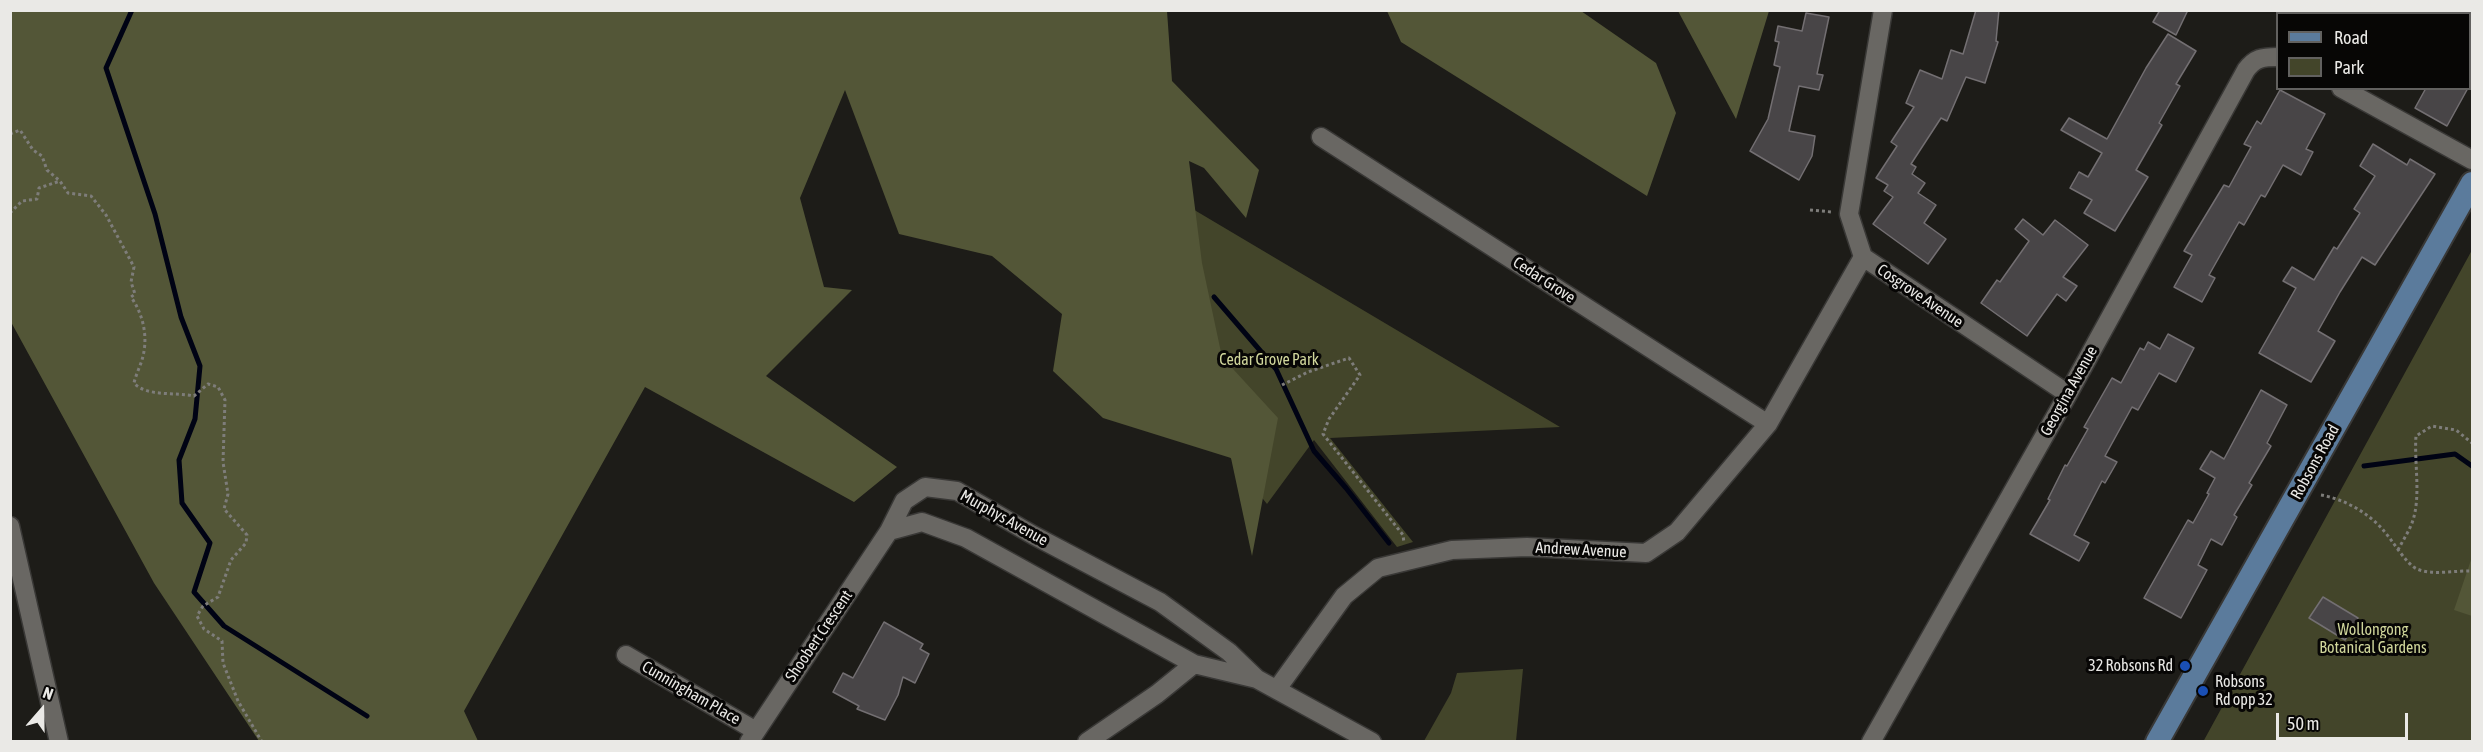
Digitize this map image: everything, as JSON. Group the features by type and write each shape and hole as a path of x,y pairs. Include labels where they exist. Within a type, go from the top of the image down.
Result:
{"main road":[{"name":"Robsons Road","path":"2157,741 2472,183"}],"street":[{"name":"Cosgrove Avenue","path":"1882,10 1849,214 1863,257 2068,393"},
{"name":"Georgina Avenue","path":"1871,741 2068,393 2246,70 2254,60 2276,57"},
{"path":"2345,90 2472,160"},
{"name":"Cedar Grove","path":"1321,137 1768,424"},
{"name":"Andrew Avenue","path":"1277,689 1344,596 1378,568 1452,550 1527,547 1646,553 1677,532 1768,424 1863,257"},
{"name":"Murphys Avenue","path":"889,531 904,501 926,487 957,491 1033,535 1160,602 1229,652 1257,679"},
{"name":"Murphys Avenue","path":"889,531 922,522 966,538 1194,664 1257,679 1372,741"},
{"path":"10,526 59,741"},
{"name":"Shoobert Crescent","path":"753,736 889,531"},
{"name":"Cunningham Place","path":"626,655 753,736"},
{"path":"1088,741 1157,694 1194,664"}],"path":[{"path":"10,134 20,130 33,150 42,156 47,170 60,181 68,193 91,196 106,215 134,267 131,282 135,294 131,297 140,310 145,332 143,356 134,383 136,387 149,391 194,396 208,384 218,387 225,400 223,462 228,494 224,509 247,535 246,543 231,560 218,597 203,606 197,616 204,629 222,641 222,663 238,701 262,741"},
{"path":"10,213 22,201 37,199 39,188 60,181"},
{"path":"1810,210 1849,214"},
{"path":"1282,385 1308,372 1349,358 1360,375 1329,419 1323,434 1403,536 1406,562"},
{"path":"2398,550 2414,520 2417,480 2414,460 2416,436 2432,426 2456,430 2472,443"},
{"path":"2321,495 2337,498 2362,512 2383,529 2398,550 2417,568 2441,572 2472,571"}],"green space":[{"path":"10,11 1167,11 1172,81 1259,170 1246,218 1204,168 1189,161 1202,263 1222,357 1278,418 1252,556 1231,458 1103,418 1053,371 1062,314 992,256 899,234 845,90 800,198 824,287 852,290 766,376 897,467 854,502 645,387 464,711 478,741 259,741 154,583 11,322"},
{"path":"1387,11 1581,11 1656,63 1676,113 1647,196 1401,42"},
{"path":"1678,11 1769,11 1736,119"},
{"name":"Cedar Grove Park","path":"1191,208 1560,427 1330,438 1413,542 1397,547 1314,440 1267,504 1121,320"},
{"name":"Wollongong Botanical Gardens","path":"2472,250 2472,741 2203,742 2442,305"},
{"path":"2472,557 2472,616 2454,610"},
{"path":"1523,669 1516,741 1424,741 1451,693 1457,673"}],"building":[{"path":"1976,10 1999,10 1996,41 1998,42 1985,83 1966,77 1947,121 1941,118 1911,164 1916,167 1912,174 1925,183 1918,193 1936,205 1924,223 1946,239 1928,264 1873,224 1893,197 1884,191 1888,185 1876,178 1897,146 1891,142 1914,107 1906,103 1920,70 1942,79 1951,50 1963,54"},
{"path":"2160,10 2188,10 2176,35 2153,22"},
{"path":"1806,13 1829,17 1817,74 1823,75 1819,90 1799,86 1789,131 1815,136 1812,156 1799,180 1750,151 1768,119 1780,67 1774,65 1779,42 1775,41 1778,26 1802,31"},
{"path":"2168,34 2196,51 2176,84 2180,86 2159,123 2162,125 2136,170 2148,177 2115,231 2084,213 2092,200 2070,188 2079,172 2088,177 2102,153 2061,130 2069,118 2107,139 2146,68"},
{"path":"2280,90 2325,114 2306,149 2313,152 2301,175 2283,165 2265,197 2261,195 2244,225 2239,222 2209,275 2215,278 2202,302 2174,287 2192,255 2184,251 2224,185 2229,187 2251,147 2244,144 2257,121 2261,124"},
{"path":"2425,90 2467,90 2447,126 2415,108"},
{"path":"2373,144 2407,165 2410,159 2435,174 2375,265 2362,257 2340,292 2318,331 2335,341 2311,382 2259,353 2296,288 2283,281 2292,267 2314,280 2334,247 2337,249 2360,213 2354,209 2375,176 2360,166"},
{"path":"2023,219 2043,235 2055,220 2088,245 2063,277 2077,286 2066,301 2057,294 2027,336 1981,303 1997,280 2000,282 2029,241 2015,229"},
{"path":"2168,334 2194,348 2176,382 2159,373 2138,410 2132,407 2105,456 2117,462 2105,483 2102,481 2074,535 2089,543 2079,561 2030,534 2050,500 2048,499 2065,465 2067,466 2088,429 2084,427 2112,378 2121,383 2140,348 2144,350 2148,342 2160,349"},
{"path":"2261,390 2287,405 2267,443 2271,446 2249,483 2252,485 2234,515 2237,517 2222,545 2211,539 2198,565 2207,570 2181,618 2144,598 2188,520 2193,523 2209,494 2207,493 2215,478 2200,469 2211,451 2224,459"},
{"path":"2323,597 2358,618 2345,640 2309,618"},
{"path":"884,622 923,644 920,649 929,654 915,683 903,677 898,695 885,720 857,709 859,706 833,692 843,673 853,678"}],"waterway":[{"path":"132,10 106,68 155,214 181,317 200,366 195,419 179,460 182,503 210,543 194,592 224,626 367,716"},
{"path":"1214,297 1276,369 1314,451 1389,543"},
{"path":"2364,466 2455,454 2472,466"}],"place":[{"name":"32 Robsons Rd","path":"2185,666"},
{"name":"Robsons Rd opp 32","path":"2203,691"}]}
